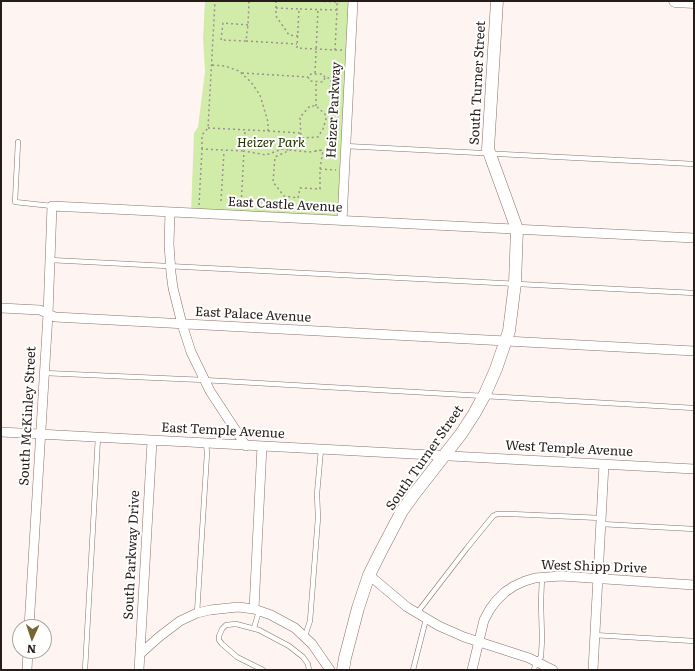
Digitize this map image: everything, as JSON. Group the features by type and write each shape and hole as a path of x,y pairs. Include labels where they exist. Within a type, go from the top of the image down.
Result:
{"main road":[{"name":"South Turner Street","path":"343,670 351,633 369,575 402,511 461,434 484,396 496,369 512,318 517,229 488,149 497,1"},
{"path":"675,1 694,2"}],"street":[{"name":"Heizer Parkway","path":"342,221 353,1"},
{"name":"East Castle Avenue","path":"52,206 694,238"},
{"name":"South McKinley Street","path":"29,619 48,314 52,206"},
{"path":"170,212 169,244 174,288 182,324 191,352 210,391 246,446"},
{"name":"East Palace Avenue","path":"1,308 40,310 55,317 694,351"},
{"name":"East Temple Avenue","path":"1,432 444,456"},
{"name":"South Parkway Drive","path":"139,670 152,441"},
{"path":"256,610 262,446"},
{"name":"West Temple Avenue","path":"444,456 694,468"},
{"path":"593,670 604,464"},
{"path":"369,575 407,607 439,626 535,665 553,670"},
{"name":"West Shipp Drive","path":"472,670 484,620 496,601 514,586 535,578 561,576 694,584"},
{"path":"140,654 180,621 197,614 222,608 238,608 256,610 282,620 305,636 330,670"},
{"path":"27,670 28,659"}],"lane":[{"path":"18,142 15,202 52,206"},
{"path":"345,146 694,164"},
{"path":"50,260 694,293"},
{"path":"44,373 204,380 694,408"},
{"path":"85,670 98,437"},
{"path":"197,614 206,443"},
{"path":"305,636 310,621 317,525 317,494 320,449"},
{"path":"417,614 471,542 493,516 497,514 694,529"},
{"path":"535,665 541,657 542,577"},
{"path":"254,628 256,610"},
{"path":"413,670 426,619"},
{"path":"263,670 238,657 222,644 219,640 222,629 226,626 236,624 254,628 272,636 289,646 303,657 308,664 309,670"},
{"path":"594,635 694,641"}],"path":[{"path":"198,213 202,135 208,128 215,1"},
{"path":"246,41 249,1"},
{"path":"276,1 276,16 289,35 298,36"},
{"path":"314,1 338,2 335,50"},
{"path":"276,8 337,10"},
{"path":"299,9 297,48 343,50"},
{"path":"315,74 318,9"},
{"path":"248,25 222,23 222,40 298,44"},
{"path":"212,65 225,66 241,73 251,82 260,95 268,122 268,131"},
{"path":"241,73 308,77 311,74 323,74 325,78 330,78 330,93 341,106"},
{"path":"308,77 310,81 316,82 323,82 325,78"},
{"path":"316,82 316,106 324,114 326,119 323,129 318,137 303,138 290,150 275,157 273,182 284,196 298,198 300,188 320,189 320,168 323,150"},
{"path":"303,138 301,136 300,121 302,114 310,106 316,106"},
{"path":"208,128 301,133"},
{"path":"241,215 245,130"},
{"path":"202,149 244,151 266,155 282,149 309,152 323,150"},
{"path":"221,201 224,150"},
{"path":"315,151 323,150"},
{"path":"320,168 344,170"}],"green space":[{"name":"Heizer Park","path":"205,1 353,1 342,221 191,213 194,133 198,127 205,72 203,38"}]}
